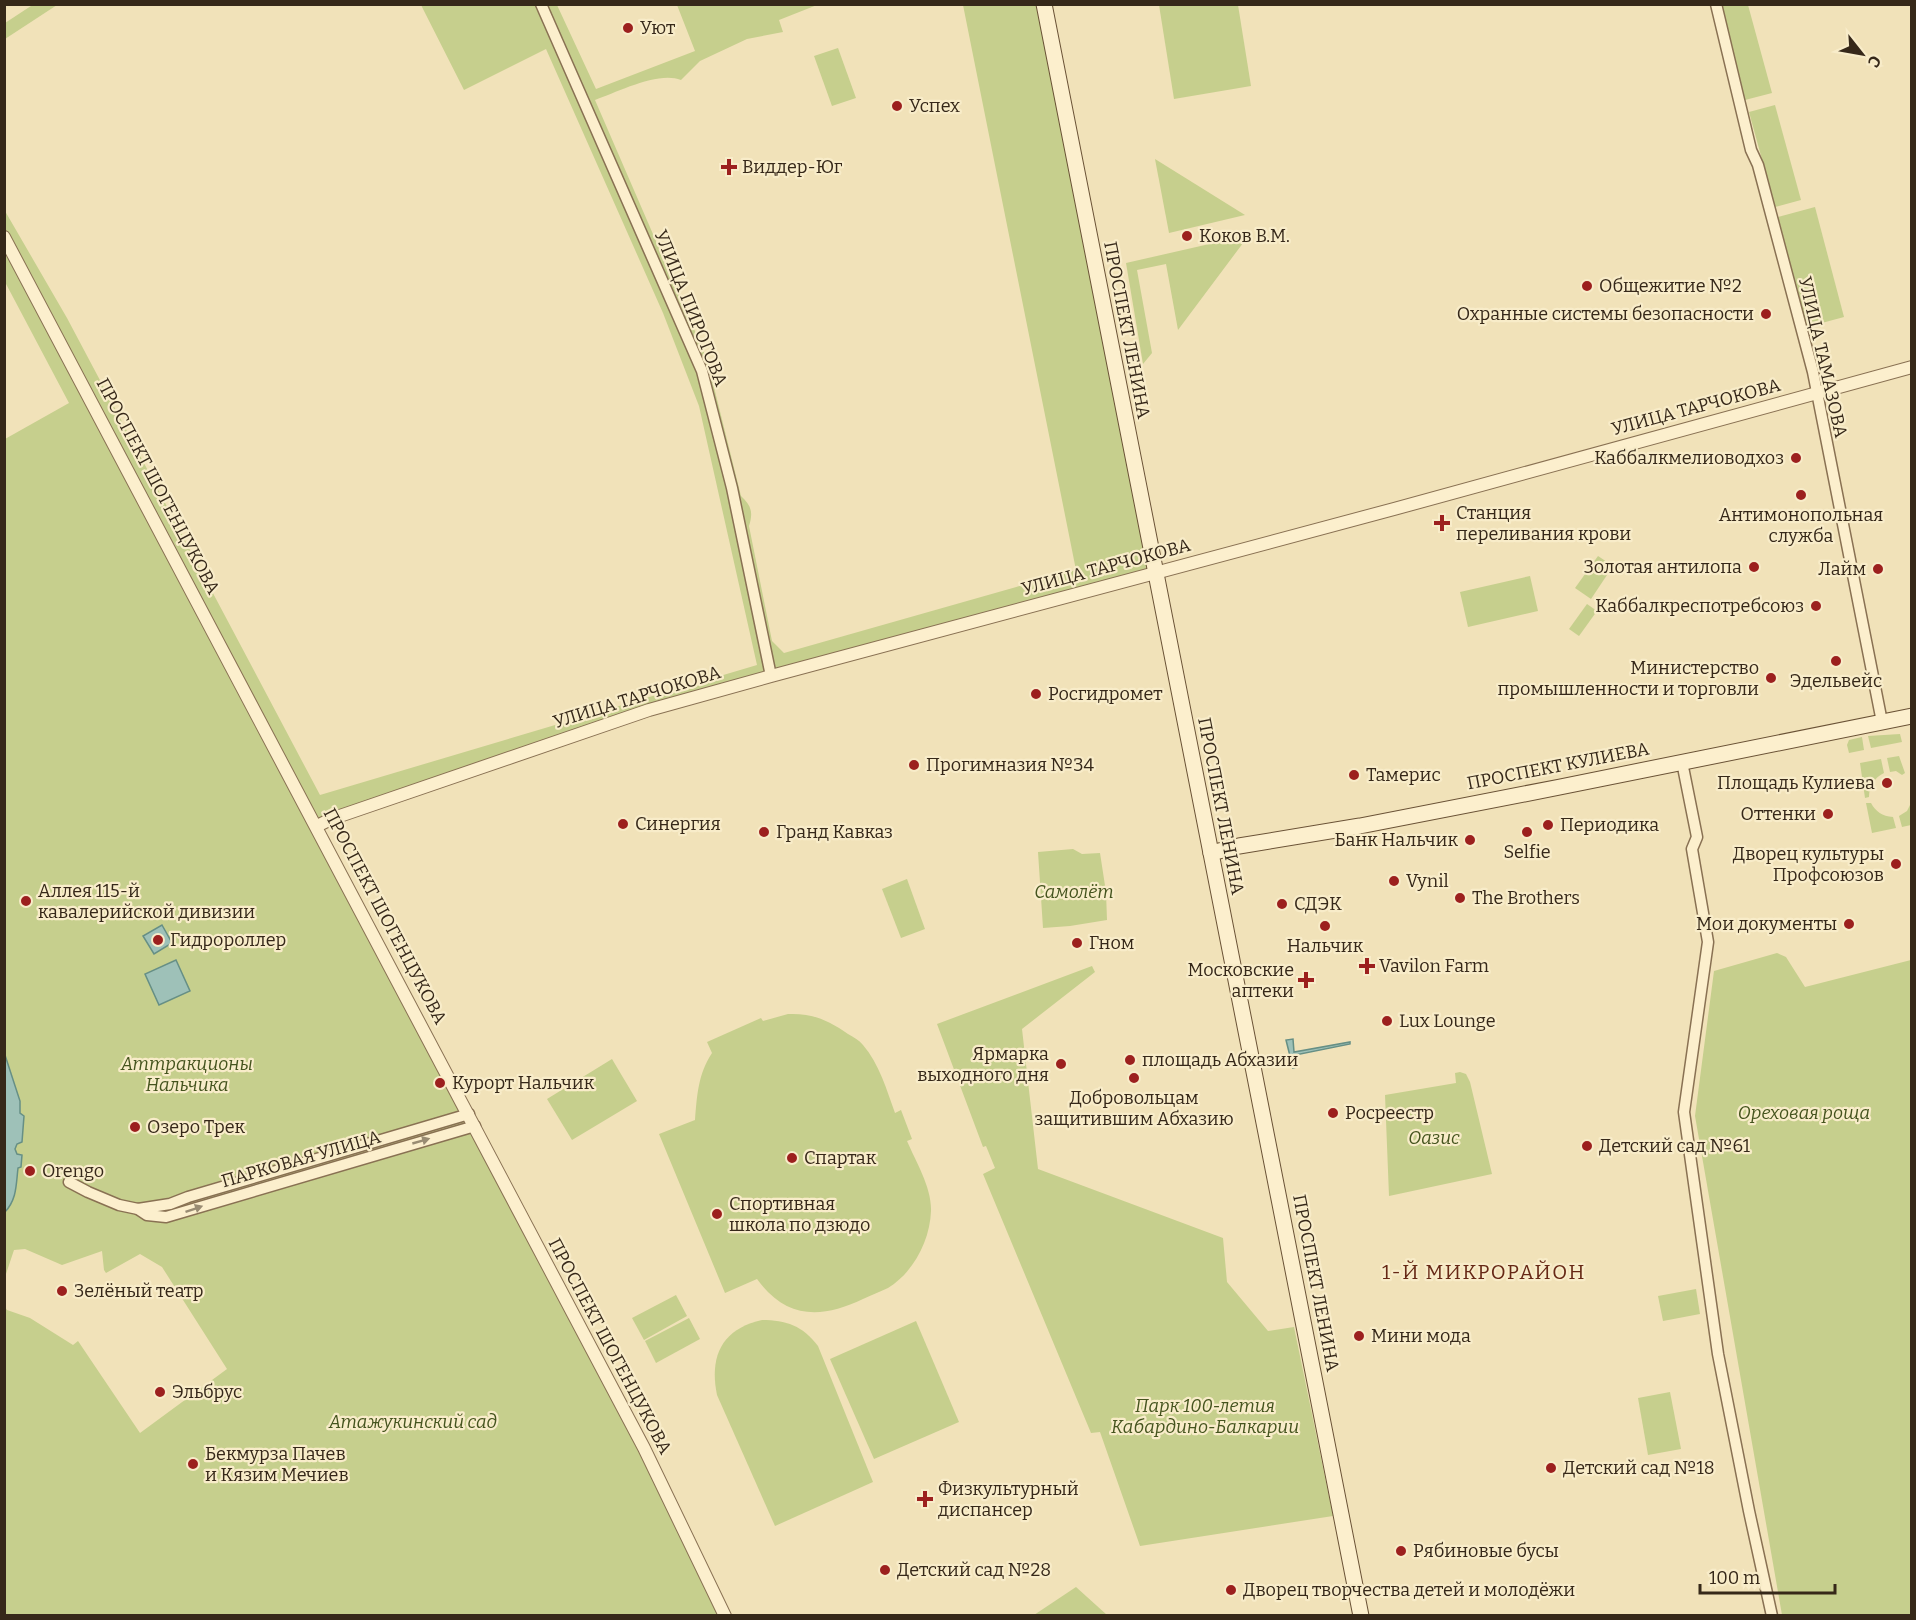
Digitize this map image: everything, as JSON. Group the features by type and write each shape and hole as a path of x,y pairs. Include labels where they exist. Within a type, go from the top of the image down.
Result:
{"main road":[{"name":"ПРОСПЕКТ ЛЕНИНА","path":"1044,4 1361,1616"},
{"name":"ПРОСПЕКТ КУЛИЕВА","path":"1211,853 1911,716"}],"street":[{"name":"УЛИЦА ПИРОГОВА","path":"541,4 702,371 732,488 771,675"},
{"name":"УЛИЦА ТАМАЗОВА","path":"1716,4 1751,150 1761,175 1813,372 1882,722"},
{"name":"ПРОСПЕКТ ШОГЕНЦУКОВА","path":"4,237 644,1448 725,1616"},
{"name":"УЛИЦА ТАРЧОКОВА","path":"317,826 331,819 590,729 771,675 1394,510 1911,367"},
{"path":"1682,762 1697,837 1692,849 1708,942 1684,1112 1718,1354 1772,1616"},
{"name":"ПАРКОВАЯ УЛИЦА","path":"69,1182 109,1200 138,1209 147,1215 166,1217 472,1120"}],"green space":[{"path":"34,4 57,5 5,39 5,23"},
{"name":"Атажукинский сад","path":"421,5 557,5 596,89 695,51 677,5 817,5 779,20 783,32 747,39 700,61 681,80 661,78 650,80 595,100 707,359 741,496 751,510 749,526 772,641 784,653 1076,570 963,5 1044,5 1156,573 771,676 317,826 725,1615 5,1615 5,1307 7,1310 30,1318 73,1345 78,1341 140,1433 227,1369 162,1267 140,1254 106,1273 102,1251 62,1265 25,1249 14,1250 5,1277 5,439 69,403 5,282 5,211 67,318 320,795 757,665 699,406 663,313 546,49 464,90"},
{"path":"1159,5 1238,5 1251,86 1174,99"},
{"path":"1719,5 1748,5 1772,93 1745,100"},
{"path":"838,48 856,98 832,106 814,56"},
{"path":"1775,105 1801,200 1775,207 1749,112"},
{"path":"1155,159 1245,215 1169,233"},
{"path":"1815,207 1844,317 1807,327 1778,217"},
{"path":"1249,235 1178,330 1166,264 1137,270 1152,353 1143,364 1126,263"},
{"path":"1598,556 1613,566 1591,599 1575,588"},
{"path":"1530,576 1538,611 1468,627 1460,592"},
{"path":"1587,604 1597,611 1579,636 1569,629"},
{"path":"1900,734 1902,742 1871,748 1868,736"},
{"path":"1862,737 1864,750 1849,753 1847,745 1849,740"},
{"path":"1899,756 1905,773 1902,775 1896,771 1890,772 1887,758"},
{"path":"1881,759 1884,773 1877,777 1871,786 1869,797 1865,798 1860,763"},
{"path":"1866,803 1871,803 1883,815 1893,817 1896,828 1872,833"},
{"path":"1911,803 1911,825 1902,827 1899,816 1907,811"},
{"name":"Самолёт","path":"1073,849 1082,854 1100,853 1106,892 1107,920 1043,928 1038,852"},
{"path":"907,879 925,929 901,938 882,889"},
{"name":"Ореховая роща","path":"1777,953 1786,957 1805,987 1911,960 1911,1615 1782,1615 1695,1116 1714,971"},
{"name":"Парк 100-летия Кабардино-Балкарии","path":"1092,966 1095,972 1022,1029 1038,1169 1223,1238 1227,1282 1268,1331 1294,1327 1333,1516 1140,1546 1100,1432 1091,1433 983,1174 995,1168 986,1146 983,1147 937,1024"},
{"name":"Спартак","path":"788,1014 812,1016 827,1021 858,1040 869,1052 895,1113 901,1110 912,1139 907,1141 923,1175 931,1202 928,1233 919,1254 906,1273 888,1288 848,1306 819,1312 805,1312 780,1302 757,1279 725,1293 659,1134 695,1120 701,1077 712,1053 707,1042 761,1018 763,1021"},
{"path":"612,1059 637,1101 572,1140 547,1099"},
{"name":"Оазис","path":"1455,1073 1466,1074 1470,1082 1492,1174 1389,1196 1385,1095 1456,1083"},
{"path":"1696,1289 1700,1314 1663,1321 1658,1296"},
{"path":"676,1295 687,1316 644,1340 632,1318"},
{"path":"689,1318 700,1339 656,1363 645,1341"},
{"path":"762,1320 779,1321 800,1329 818,1346 873,1482 775,1526 717,1395 715,1381 717,1357 728,1337 748,1324"},
{"path":"916,1321 959,1422 874,1459 830,1359"},
{"path":"1670,1392 1681,1449 1648,1455 1638,1398"},
{"path":"1076,1587 1107,1615 1034,1615"}],"water":[{"name":"Гидророллер","path":"162,925 172,943 154,954 143,936"},
{"path":"176,960 190,991 159,1005 145,974"},
{"path":"1293,1039 1294,1052 1350,1042 1350,1044 1295,1055 1297,1067 1293,1068 1286,1040"},
{"path":"4,1052 20,1101 20,1113 24,1116 22,1142 17,1144 15,1149 17,1154 22,1155 21,1167 18,1168 14,1197 5,1212"}],"place":[{"name":"Уют","path":"628,28"},
{"name":"Успех","path":"897,106"},
{"name":"Виддер-Юг","path":"729,167"},
{"name":"Коков В.М.","path":"1187,236"},
{"name":"Общежитие №2","path":"1587,286"},
{"name":"Охранные системы безопасности","path":"1766,314"},
{"name":"Каббалкмелиоводхоз","path":"1796,458"},
{"name":"Антимонопольная служба","path":"1801,495"},
{"name":"Станция переливания крови","path":"1442,523"},
{"name":"Золотая антилопа","path":"1754,567"},
{"name":"Лайм","path":"1878,569"},
{"name":"Каббалкреспотребсоюз","path":"1816,606"},
{"name":"Эдельвейс","path":"1836,661"},
{"name":"Министерство промышленности и торговли","path":"1771,678"},
{"name":"Росгидромет","path":"1036,694"},
{"name":"Прогимназия №34","path":"914,765"},
{"name":"Тамерис","path":"1354,775"},
{"name":"Площадь Кулиева","path":"1887,783"},
{"name":"Оттенки","path":"1828,814"},
{"name":"Синергия","path":"623,824"},
{"name":"Периодика","path":"1548,825"},
{"name":"Гранд Кавказ","path":"764,832"},
{"name":"Selfie","path":"1527,832"},
{"name":"Банк Нальчик","path":"1470,840"},
{"name":"Дворец культуры Профсоюзов","path":"1896,864"},
{"name":"Vynil","path":"1394,881"},
{"name":"The Brothers","path":"1460,898"},
{"name":"Аллея 115-й кавалерийской дивизии","path":"26,901"},
{"name":"СДЭК","path":"1282,904"},
{"name":"Мои документы","path":"1849,924"},
{"name":"Нальчик","path":"1325,926"},
{"name":"Гидророллер","path":"158,940"},
{"name":"Гном","path":"1077,943"},
{"name":"Vavilon Farm","path":"1367,966"},
{"name":"Московские аптеки","path":"1306,980"},
{"name":"Lux Lounge","path":"1387,1021"},
{"name":"площадь Абхазии","path":"1130,1060"},
{"name":"Ярмарка выходного дня","path":"1061,1064"},
{"name":"Добровольцам защитившим Абхазию","path":"1134,1078"},
{"name":"Курорт Нальчик","path":"440,1083"},
{"name":"Росреестр","path":"1333,1113"},
{"name":"Озеро Трек","path":"135,1127"},
{"name":"Детский сад №61","path":"1587,1146"},
{"name":"Спартак","path":"792,1158"},
{"name":"Orengo","path":"30,1171"},
{"name":"Спортивная школа по дзюдо","path":"717,1214"},
{"name":"Зелёный театр","path":"62,1291"},
{"name":"Мини мода","path":"1359,1336"},
{"name":"Эльбрус","path":"160,1392"},
{"name":"Бекмурза Пачев и Кязим Мечиев","path":"193,1464"},
{"name":"Детский сад №18","path":"1551,1468"},
{"name":"Физкультурный диспансер","path":"925,1499"},
{"name":"Рябиновые бусы","path":"1401,1551"},
{"name":"Детский сад №28","path":"885,1570"},
{"name":"Дворец творчества детей и молодёжи","path":"1231,1590"}],"district":[{"name":"1-Й МИКРОРАЙОН","path":"1484,1272"}],"park label":[{"name":"Аттракционы Нальчика","path":"187,1074"}]}
